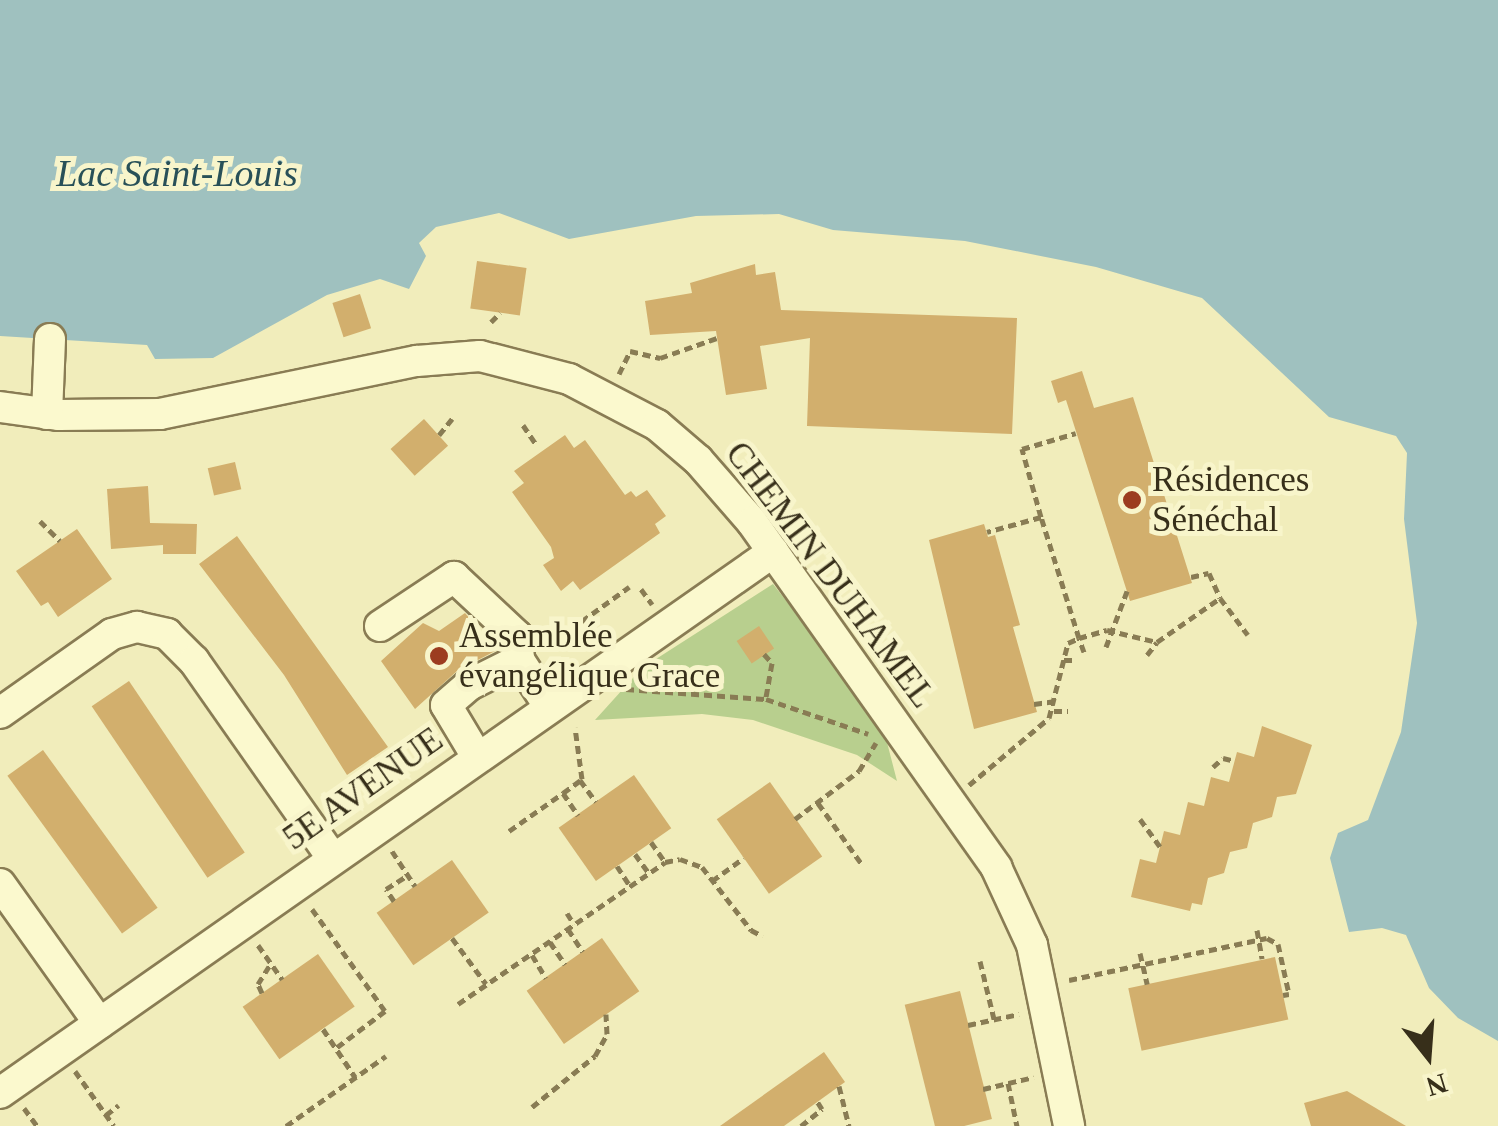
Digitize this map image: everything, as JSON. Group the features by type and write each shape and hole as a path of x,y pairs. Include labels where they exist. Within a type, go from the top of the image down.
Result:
{"street":[{"path":"47,414 50,339"},
{"name":"CHEMIN DUHAMEL","path":"5,417 190,410 450,356 508,359 608,396 698,460 773,552 996,867 1025,924 1044,997 1069,1126"},
{"name":"5E AVENUE","path":"0,1093 476,755 773,552"},
{"path":"380,626 454,577 520,641 519,660 556,701"},
{"path":"0,713 112,634 137,627 167,634 194,661 332,857"},
{"path":"476,755 446,705 485,675 519,660"},
{"path":"0,884 99,1023"}],"path":[{"path":"491,322 500,313"},
{"path":"608,396 630,351 660,358 717,338"},
{"path":"439,435 452,419"},
{"path":"522,424 537,446"},
{"path":"1076,433 1022,449 1084,652"},
{"path":"987,532 1041,516"},
{"path":"40,521 60,541"},
{"path":"1190,578 1209,573 1220,598 1248,635"},
{"path":"571,628 629,587"},
{"path":"1106,647 1127,591"},
{"path":"1147,655 1157,642 1220,598"},
{"path":"963,790 1011,756 1007,750 1054,711 1068,642 1111,631 1157,642"},
{"path":"764,654 772,664 766,699"},
{"path":"1064,660 1077,660"},
{"path":"611,689 700,690 766,699 878,739 858,771 795,819"},
{"path":"556,701 574,726 580,780 596,802"},
{"path":"1034,704 1056,701"},
{"path":"1054,711 1068,711"},
{"path":"1213,767 1223,758 1235,760"},
{"path":"509,831 580,780"},
{"path":"563,793 578,814"},
{"path":"818,803 861,863"},
{"path":"1140,819 1160,847"},
{"path":"375,826 415,886"},
{"path":"651,842 665,862"},
{"path":"635,854 649,874"},
{"path":"712,880 744,858"},
{"path":"458,1004 665,862 691,861 712,880 751,930 763,936"},
{"path":"616,866 630,886"},
{"path":"394,901 386,889 408,875"},
{"path":"294,884 384,1012 336,1048"},
{"path":"566,913 574,924"},
{"path":"242,922 282,979"},
{"path":"568,928 583,952"},
{"path":"1257,930 1262,959"},
{"path":"452,938 486,984"},
{"path":"968,1025 994,1020 1044,997 1142,964 1258,940 1278,944 1288,994 1283,995"},
{"path":"549,941 565,964"},
{"path":"531,954 546,978"},
{"path":"1140,954 1146,984"},
{"path":"980,961 994,1020"},
{"path":"262,993 258,984 271,963"},
{"path":"532,1108 595,1056 607,1034 606,1014"},
{"path":"323,1029 355,1077"},
{"path":"61,1050 114,1126"},
{"path":"286,1126 386,1056"},
{"path":"984,1089 1058,1072"},
{"path":"1008,1083 1017,1126"},
{"path":"839,1086 848,1126"},
{"path":"801,1126 822,1109 818,1101"},
{"path":"106,1115 119,1105"}],"green space":[{"path":"773,584 882,723 897,781 857,755 753,720 702,714 595,720 642,668"}],"water":[{"name":"Lac Saint-Louis","path":"0,0 1498,0 1498,1041 1458,1018 1429,988 1406,935 1382,928 1349,932 1330,858 1338,833 1368,820 1401,732 1417,623 1404,519 1407,453 1396,436 1329,417 1202,298 1096,267 965,241 833,230 779,214 696,216 569,239 499,213 436,227 419,243 426,256 409,289 380,279 327,295 213,358 155,359 147,345 0,336"}],"building":[{"path":"477,261 527,268 520,315 470,309"},
{"path":"755,264 756,275 775,272 781,310 1017,318 1012,434 807,426 810,338 760,346 767,389 726,395 716,331 650,335 645,301 692,293 690,283"},
{"path":"360,294 371,328 344,337 332,303"},
{"name":"Résidences Sénéchal","path":"1082,371 1094,408 1133,397 1192,583 1130,601 1066,400 1058,403 1051,381"},
{"path":"424,419 448,446 415,476 391,449"},
{"path":"565,435 574,448 585,440 625,495 631,491 636,497 647,490 666,516 655,524 660,533 580,590 573,581 561,591 543,565 554,558 551,547 512,492 524,483 514,471"},
{"path":"235,462 241,489 214,496 208,468"},
{"path":"148,486 150,523 197,524 196,554 163,554 163,545 111,549 107,489"},
{"path":"984,524 988,537 995,535 1020,625 1013,627 1037,712 974,729 929,540"},
{"path":"77,529 112,579 58,617 48,602 41,606 16,571"},
{"path":"237,536 388,747 347,775 284,675 199,564"},
{"name":"Assemblée évangélique Grace","path":"465,613 497,650 457,671 415,709 381,661 423,623 439,631"},
{"path":"759,626 774,648 752,663 737,641"},
{"path":"129,681 245,853 207,878 92,706"},
{"path":"1262,726 1312,745 1296,794 1277,797 1272,817 1253,823 1247,848 1230,852 1224,873 1208,878 1202,905 1192,903 1190,911 1131,897 1140,859 1156,863 1164,831 1180,835 1188,802 1204,806 1211,777 1229,782 1237,752 1254,757"},
{"path":"43,750 158,908 122,934 7,776"},
{"path":"634,775 671,828 596,881 559,828"},
{"path":"770,782 822,857 769,894 717,819"},
{"path":"452,860 489,912 413,965 377,913"},
{"path":"602,938 639,991 564,1044 527,991"},
{"path":"318,954 355,1006 279,1059 243,1007"},
{"path":"1275,957 1288,1020 1142,1051 1128,988"},
{"path":"960,991 992,1119 964,1126 935,1126 905,1005"},
{"path":"824,1052 845,1082 784,1126 720,1126"},
{"path":"1347,1091 1406,1126 1311,1126 1304,1103"}],"place":[{"name":"Résidences Sénéchal","path":"1132,500"},
{"name":"Assemblée évangélique Grace","path":"439,656"}]}
